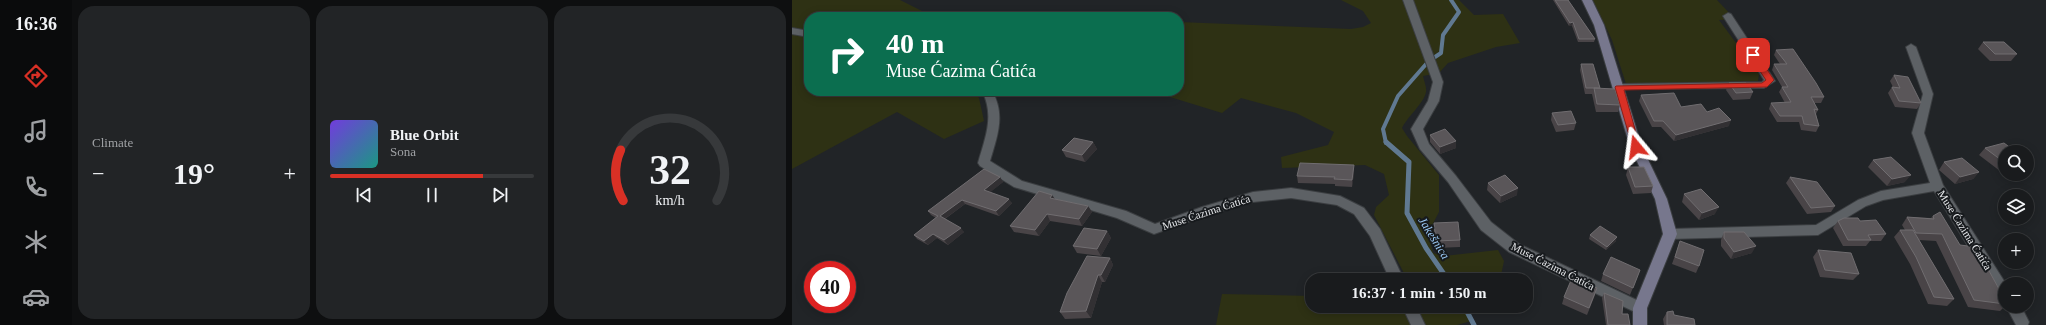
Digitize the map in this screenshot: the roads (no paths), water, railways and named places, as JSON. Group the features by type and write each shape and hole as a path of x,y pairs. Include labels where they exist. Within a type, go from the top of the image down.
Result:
{"street":[{"name":"Muse Ćazima Ćatića","path":"1408,0 1438,82 1438,88 1433,100 1417,129 1424,146 1452,179 1486,226 1514,248 1640,308"},
{"path":"1587,0 1599,25 1636,147 1661,199 1670,234 1640,308 1640,325"},
{"path":"1619,87 1764,86 1770,80 1728,16"},
{"path":"792,31 804,33"},
{"name":"Muse Ćazima Ćatića","path":"1911,47 1928,94 1918,133 1938,186 1998,283"},
{"name":"Muse Ćazima Ćatića","path":"990,96 995,107 996,122 984,163 1018,184 1121,214 1154,229 1207,210 1253,197 1291,193 1340,201 1359,211 1375,233 1394,273"},
{"name":"Muse Ćazima Ćatića","path":"1670,234 1818,230 1862,203 1881,196 1938,186"},
{"path":"1412,313 1418,325"},
{"path":"2016,313 2022,322"}],"waterway":[{"name":"Jakešnica","path":"1435,57 1441,53 1443,35 1459,12 1451,0"},
{"name":"Jakešnica","path":"1386,143 1383,129 1398,96 1427,63"},
{"name":"Jakešnica","path":"1386,142 1409,162 1407,213 1426,248 1443,273"},
{"name":"Jakešnica","path":"1468,313 1474,325"}]}
